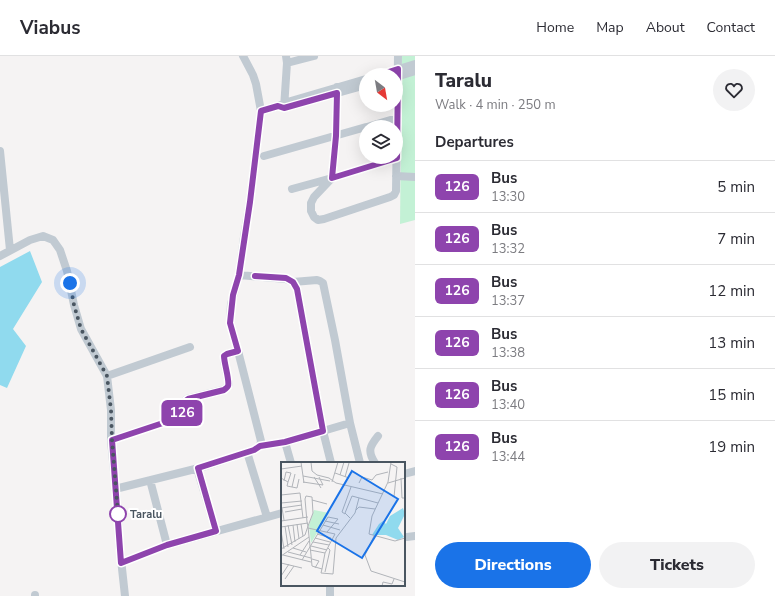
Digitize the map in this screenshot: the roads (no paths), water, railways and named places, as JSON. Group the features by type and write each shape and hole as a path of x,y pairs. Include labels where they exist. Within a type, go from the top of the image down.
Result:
{"street":[{"path":"244,56 256,84 261,111 250,202 239,275 233,295 230,323 260,446"},
{"path":"282,106 287,60 314,56"},
{"path":"397,68 398,56"},
{"path":"403,71 415,64"},
{"path":"403,73 415,71"},
{"path":"261,111 337,90 359,82"},
{"path":"337,90 359,86"},
{"path":"337,90 336,136 332,178 314,197 311,203 311,211 314,217 318,220 394,195 396,191 397,164"},
{"path":"390,120 397,118 397,112"},
{"path":"264,156 359,129"},
{"path":"0,151 10,250"},
{"path":"292,189 378,164"},
{"path":"396,176 415,177"},
{"path":"0,256 30,240 43,236 53,240 60,250 67,271 81,329 107,376 111,410 121,563 125,596"},
{"path":"239,275 286,278 293,282 297,289 330,462"},
{"path":"293,282 317,280 323,283 350,422 360,462"},
{"path":"107,376 190,347"},
{"path":"112,440 178,418 181,415 184,401 224,390 229,384 224,356 238,351"},
{"path":"115,489 198,468 254,450 260,446 285,442 350,422"},
{"path":"374,462 370,452 371,445 378,436"},
{"path":"285,442 291,462"},
{"path":"247,452 267,517"},
{"path":"198,468 216,531"},
{"path":"405,474 415,471"},
{"path":"150,480 167,545"},
{"path":"121,563 167,545 281,512"}],"water":[{"path":"30,251 42,282 13,329 26,346 7,388 0,385 0,267"}],"place":[{"name":"Taralu","path":"118,514"}]}
